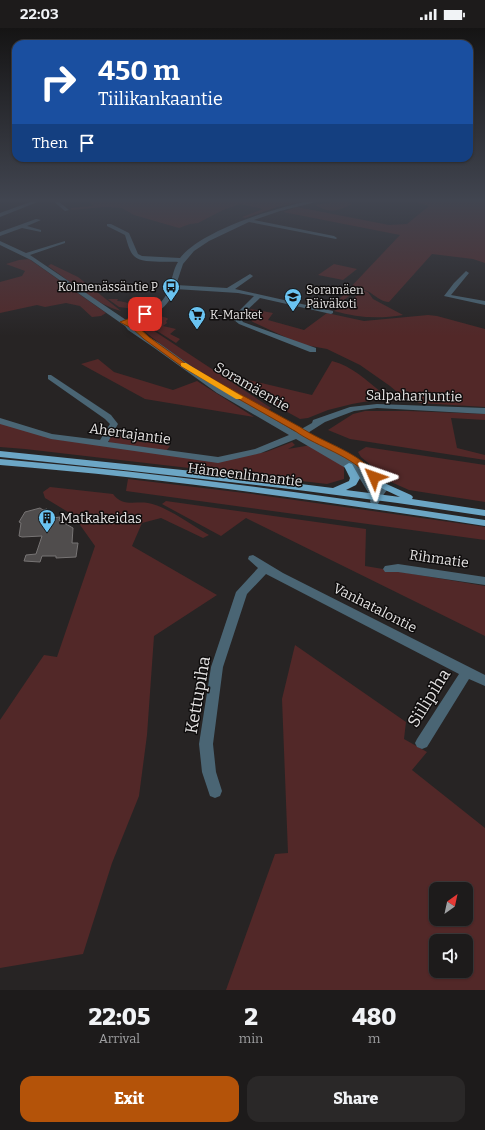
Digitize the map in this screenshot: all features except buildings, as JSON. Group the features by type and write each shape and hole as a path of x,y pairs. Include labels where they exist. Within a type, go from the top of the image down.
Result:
{"main road":[{"name":"Hämeenlinnantie","path":"0,454 187,473 334,491 376,502 485,523"},
{"name":"Hämeenlinnantie","path":"0,462 376,502 443,506 485,513"},
{"path":"334,491 353,482 355,478 349,466"},
{"path":"382,485 411,498 443,506"}],"street":[{"name":"Soramäentie","path":"7,246 26,254 126,323 130,329 146,338 187,367 296,432 349,466 364,477 376,502"},
{"path":"26,254 51,246"},
{"path":"132,246 138,257 148,259 182,260"},
{"path":"126,323 139,321 165,301 170,295 177,270 182,260 197,246"},
{"path":"466,273 448,296 485,303"},
{"path":"229,290 250,276"},
{"path":"173,287 229,290 330,312"},
{"path":"258,296 240,313 237,320 241,324 313,350"},
{"path":"51,378 108,417 114,424 102,444"},
{"name":"Salpaharjuntie","path":"296,432 311,428 322,420 353,409 377,406 485,411"},
{"name":"Ahertajantie","path":"2,423 51,436 218,460 234,458 256,451 296,432"},
{"name":"Soramäentie","path":"296,432 355,460 367,469 382,485"},
{"path":"376,502 382,490 382,485"},
{"name":"Vanhatalontie","path":"253,559 265,568 485,681"},
{"name":"Kettupiha","path":"215,791 209,772 206,744 217,667 242,592 265,568"},
{"name":"Rihmatie","path":"389,569 398,568 485,581"},
{"name":"Siilipiha","path":"422,743 467,672"}],"shaded area":[{"path":"390,246 485,246 485,263 473,259 432,254 389,302 381,300 367,291 358,289 329,310"},
{"path":"29,259 106,313 101,316 92,317 80,306 66,303 45,307 37,305 0,313 0,282 22,276 25,271 6,264"},
{"path":"51,264 78,277 121,311 111,308 83,292 48,266"},
{"path":"334,264 357,269 343,280 318,275"},
{"path":"363,290 368,292 373,299 403,315 368,317 334,311 346,305"},
{"path":"108,299 118,299 117,301 138,306 139,309 148,305 146,303 152,305 142,310 119,307"},
{"path":"251,309 273,313 268,320 304,330 327,313 364,321 428,315 485,329 485,407 420,403 403,397 360,365 327,349 300,344 253,322 245,316"},
{"path":"154,314 168,319 166,321 167,323 163,326 176,329 170,334 180,339 176,343 143,322"},
{"path":"145,325 271,408 268,410 217,383 200,372 139,327"},
{"path":"98,359 114,372 173,390 197,381 254,417 145,399 81,364"},
{"path":"332,361 346,366 364,378 382,393 380,399 328,410 308,418 300,419 224,374 312,395"},
{"path":"365,411 485,414 485,420 451,418 457,448 485,455 485,460 350,439 328,430 353,414"},
{"path":"0,423 54,439 218,460 266,452 292,442 295,445 288,449 311,445 344,463 344,479 327,484 0,447"},
{"path":"112,434 116,434 126,439 146,443 147,439 153,440 152,443 170,446 166,451 110,443 107,439"},
{"path":"366,447 485,465 485,502 409,490 391,482 361,457 358,452"},
{"path":"128,479 253,494 485,527 485,540 126,491"},
{"path":"50,487 113,494 120,501 155,505 171,512 209,535 203,538 161,518 142,523 132,546 217,595 154,636 147,735 139,796 112,863 83,954 0,968 0,720 44,655 57,657 95,546 73,515 45,498 43,492"},
{"path":"166,501 366,529 365,566 485,586 485,636 246,518 221,536 162,504"},
{"path":"295,645 406,722 404,739 427,752 412,770 485,828 485,990 226,990 275,854 288,853 282,699"}],"slow traffic":[{"path":"184,365 239,397"}],"place":[{"name":"Kolmenässäntie P","path":"171,302"},
{"name":"Soramäen Päiväkoti","path":"293,312"},
{"name":"K-Market","path":"197,330"},
{"name":"Matkakeidas","path":"47,533"}],"route":[{"path":"145,314 123,322 135,327 146,338 187,367 297,429 310,438 355,460 367,469 374,477"}]}
